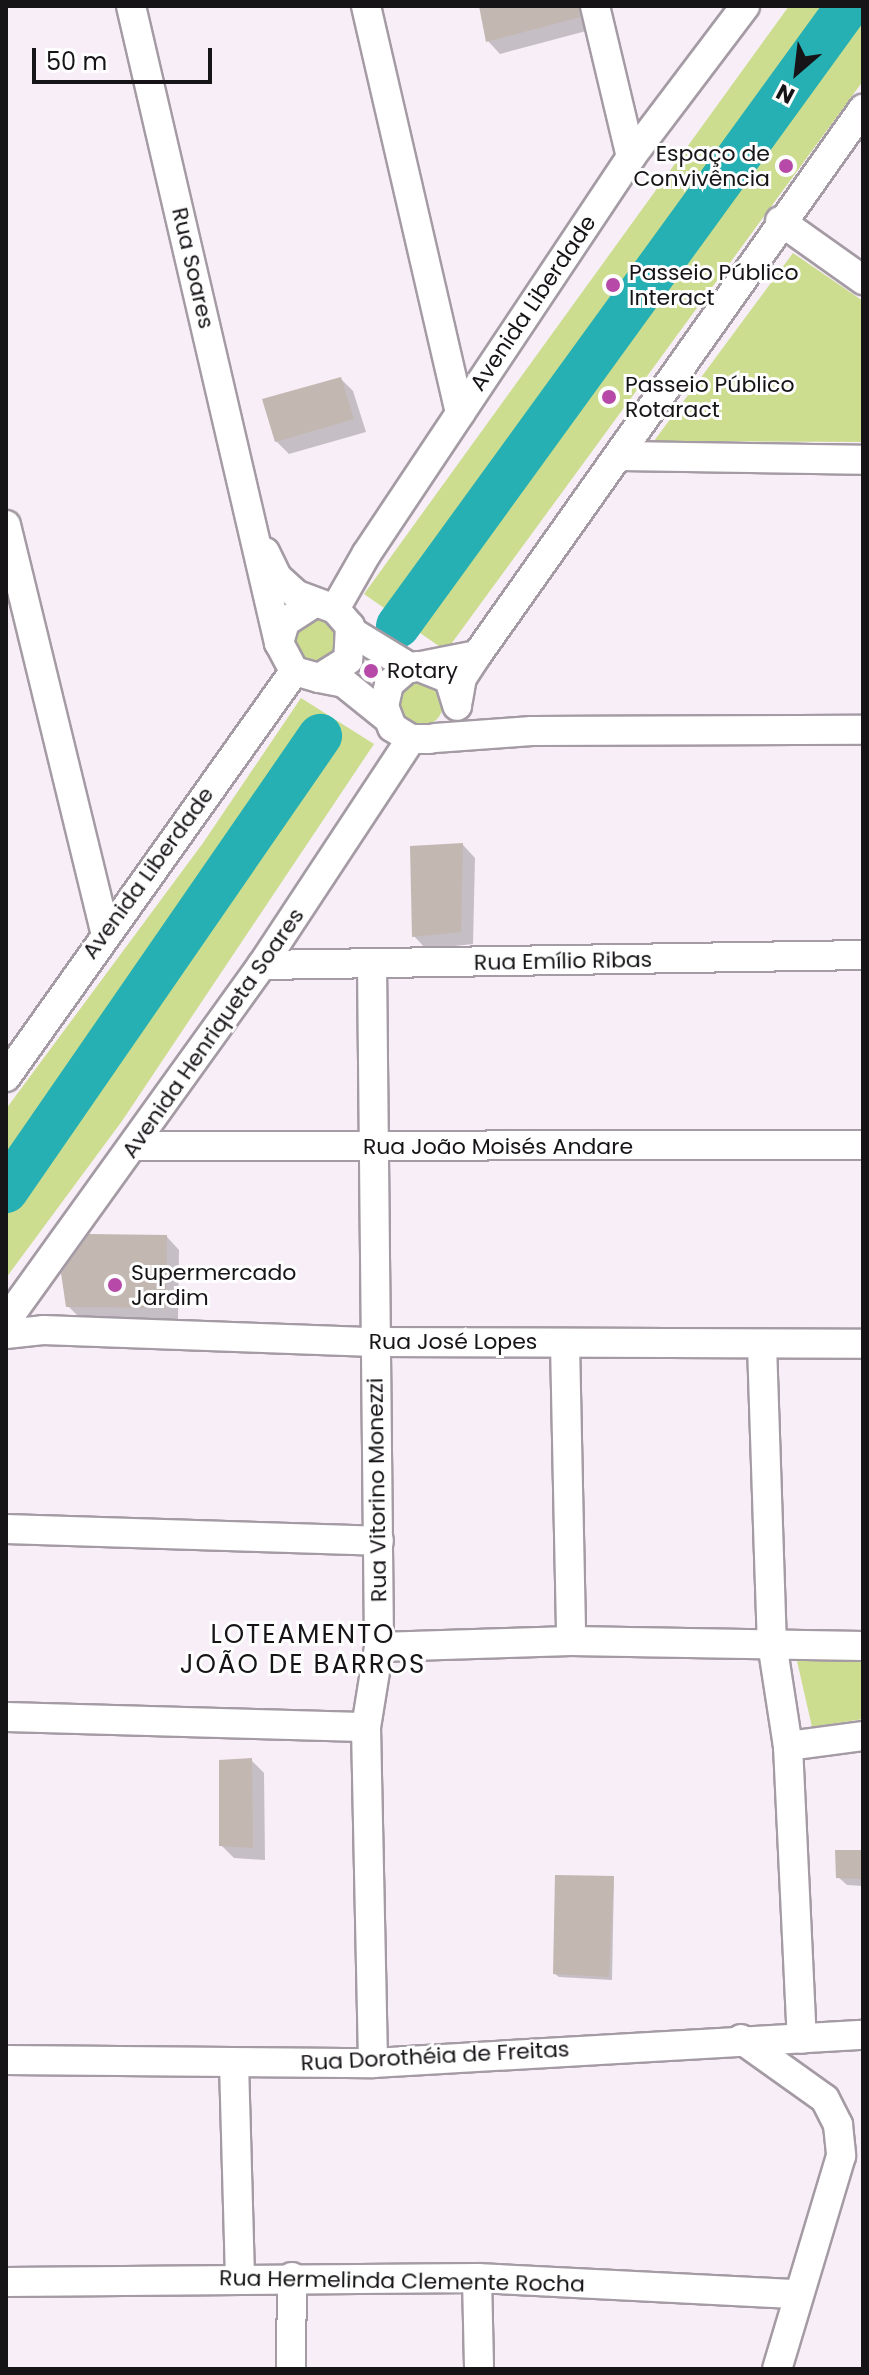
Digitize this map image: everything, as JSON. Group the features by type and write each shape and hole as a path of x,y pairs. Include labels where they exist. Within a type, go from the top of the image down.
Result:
{"street":[{"name":"Rua Soares","path":"131,6 254,530"},
{"path":"366,6 460,413"},
{"path":"595,6 631,157"},
{"name":"Avenida Liberdade","path":"6,1077 105,931 307,674 348,660 333,615 460,413 631,157 745,6"},
{"path":"423,738 453,722 462,678 477,655 620,456 780,221 863,109"},
{"path":"780,221 863,280"},
{"path":"620,456 863,460"},
{"path":"6,525 105,931"},
{"path":"254,530 277,577 414,667 449,679 458,703 532,731"},
{"path":"254,530 279,643 307,674 344,683 386,717 423,738 532,731 863,730"},
{"path":"279,643 292,613 333,615"},
{"path":"386,717 389,684 414,667 477,655"},
{"name":"Avenida Henriqueta Soares","path":"14,1310 423,738"},
{"name":"Rua Emílio Ribas","path":"262,965 863,955"},
{"name":"Rua Vitorino Monezzi","path":"372,964 379,1647 366,1727 373,2063"},
{"name":"Rua João Moisés Andare","path":"134,1146 374,1149 863,1145"},
{"path":"14,1310 43,1330"},
{"name":"Rua José Lopes","path":"6,1334 43,1330 374,1342 863,1344"},
{"path":"565,1343 571,1641"},
{"path":"762,1345 772,1643 788,1746 802,2039"},
{"path":"6,1529 379,1541"},
{"path":"379,1647 571,1641 863,1646"},
{"path":"6,1717 366,1727"},
{"path":"788,1746 863,1736"},
{"name":"Rua Dorothéia de Freitas","path":"6,2060 373,2063 741,2039 863,2035"},
{"path":"741,2039 825,2099 838,2125 841,2156 777,2369"},
{"path":"234,2063 240,2277"},
{"name":"Rua Hermelinda Clemente Rocha","path":"6,2282 240,2277 477,2278 798,2294"},
{"path":"291,2369 292,2277"},
{"path":"477,2278 479,2369"}],"green space":[{"path":"789,6 863,6 863,81 446,651 364,594"},
{"path":"793,253 863,301 863,442 654,441"},
{"path":"316,620 331,626 337,641 331,656 316,662 301,656 295,641 301,626"},
{"path":"421,682 437,688 443,704 437,720 421,726 405,720 399,704 405,688"},
{"path":"301,698 374,744 122,1121 6,1278 6,1109 203,843"},
{"path":"797,1661 863,1661 863,1719 812,1727"}],"building":[{"path":"479,6 578,6 580,17 486,42"},
{"path":"341,377 354,419 275,442 262,399"},
{"path":"463,843 461,932 412,937 410,846"},
{"name":"Supermercado Jardim","path":"89,1234 167,1235 166,1308 66,1307 61,1273"},
{"path":"252,1758 253,1848 219,1846 219,1760"},
{"path":"835,1850 863,1850 863,1879 836,1878"},
{"path":"555,1875 614,1876 609,1977 553,1974"}],"waterway":[{"path":"398,626 848,6"},
{"path":"6,1191 320,736"}],"place":[{"name":"Espaço de Convivência","path":"786,166"},
{"name":"Passeio Público Interact","path":"613,285"},
{"name":"Passeio Público Rotaract","path":"609,397"},
{"name":"Rotary","path":"371,671"},
{"name":"Supermercado Jardim","path":"115,1285"}],"district":[{"name":"LOTEAMENTO JOÃO DE BARROS","path":"303,1650"}]}
